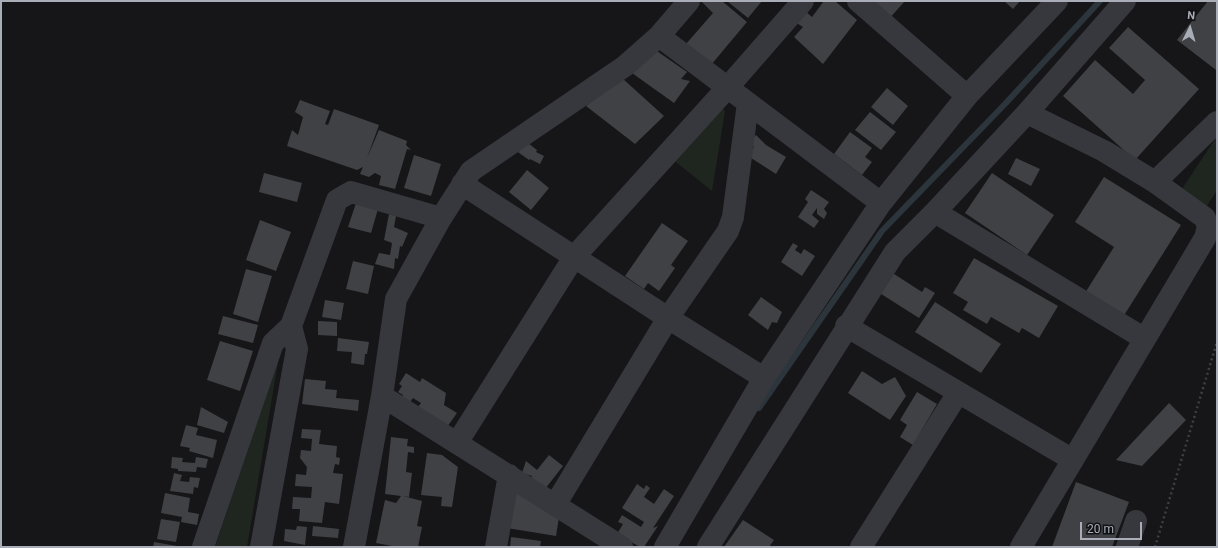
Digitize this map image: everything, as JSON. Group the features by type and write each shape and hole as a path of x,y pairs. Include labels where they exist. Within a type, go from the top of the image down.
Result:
{"street":[{"path":"354,547 382,396 396,299 441,218 471,171 625,66 659,36 689,1"},
{"path":"457,443 574,257 728,87 803,1"},
{"path":"858,1 967,96"},
{"path":"665,547 764,378 880,203 967,96 1057,1"},
{"path":"708,547 846,326 895,252 935,212 1027,113 1125,1"},
{"path":"659,36 880,203"},
{"path":"555,505 668,318 728,231 733,217 748,103"},
{"path":"1021,547 1205,238 1208,227 1205,218 1155,182 1104,151 1027,113"},
{"path":"1155,182 1217,122"},
{"path":"462,184 668,318 764,378"},
{"path":"203,547 273,344 291,326 337,200 344,194 350,192 441,218"},
{"path":"935,212 1145,339"},
{"path":"261,547 297,349 291,326"},
{"path":"846,326 1073,460"},
{"path":"861,547 958,393"},
{"path":"382,396 622,547"},
{"path":"496,547 509,475"},
{"path":"1127,547 1136,521"}],"path":[{"path":"1155,547 1217,342"}],"shaded area":[{"path":"719,105 725,111 712,191 667,155"},
{"path":"1217,136 1217,190 1203,212 1178,195"},
{"path":"279,356 247,547 215,547"}],"building":[{"path":"701,1 722,1 747,22 711,65 686,44 713,13"},
{"path":"727,1 762,1 748,18"},
{"path":"824,1 835,1 857,20 823,64 794,37 803,27 795,22 805,11 812,17"},
{"path":"866,1 905,1 888,20"},
{"path":"1004,1 1020,1 1013,9"},
{"path":"1208,1 1217,1 1216,70 1177,40"},
{"path":"1128,27 1199,89 1135,160 1063,96 1095,60 1133,94 1145,80 1109,48"},
{"path":"651,47 687,72 681,79 690,81 674,103 632,73"},
{"path":"622,78 664,116 635,144 586,106"},
{"path":"887,88 908,106 893,125 871,107"},
{"path":"300,100 330,111 325,124 328,125 334,109 379,125 367,158 379,130 407,141 406,145 411,150 407,149 395,189 379,185 381,176 375,173 369,177 360,174 363,167 357,170 287,146 292,130 298,135 303,117 295,112"},
{"path":"870,112 896,132 881,150 855,130"},
{"path":"850,132 872,148 865,157 872,162 862,175 834,154"},
{"path":"756,135 766,145 786,157 776,174 748,156 754,147 749,142"},
{"path":"524,140 537,150 536,152 544,156 540,164 530,159 529,160 515,150"},
{"path":"414,155 441,164 431,196 404,188"},
{"path":"1016,158 1040,169 1031,186 1008,174"},
{"path":"527,170 549,188 531,210 509,192"},
{"path":"264,173 302,183 297,202 259,192"},
{"path":"992,173 1054,215 1027,255 965,213"},
{"path":"1104,177 1181,225 1123,317 1085,293 1114,247 1075,222"},
{"path":"811,190 829,202 824,209 827,213 824,219 817,214 817,208 812,215 819,221 814,228 798,217 808,202 805,199"},
{"path":"356,203 378,209 371,233 348,227"},
{"path":"389,214 396,216 394,227 408,233 402,247 400,246 398,259 395,258 394,269 375,264 379,253 390,255 392,243 384,240"},
{"path":"260,220 291,232 276,271 246,260"},
{"path":"662,223 688,241 671,265 675,268 659,291 648,283 644,289 625,276"},
{"path":"793,243 798,246 795,250 801,254 804,249 815,256 802,276 781,262"},
{"path":"974,258 1058,306 1039,338 1022,328 1019,333 991,317 987,324 963,310 968,302 953,293"},
{"path":"353,261 374,266 368,294 346,289"},
{"path":"246,269 272,276 258,322 233,314"},
{"path":"891,272 922,292 925,287 935,293 919,318 878,292"},
{"path":"761,297 782,312 777,323 772,322 768,330 748,315"},
{"path":"325,300 344,303 341,320 322,317"},
{"path":"935,302 1001,344 981,373 915,332"},
{"path":"223,316 258,325 253,343 218,334"},
{"path":"318,321 337,322 337,336 318,335"},
{"path":"338,338 369,342 367,354 365,354 364,365 351,363 352,352 337,351"},
{"path":"220,341 253,351 240,391 207,380"},
{"path":"862,371 882,384 895,377 906,396 890,420 848,393"},
{"path":"406,373 420,382 422,378 446,393 444,405 457,413 447,427 417,408 421,403 413,398 406,408 398,403 403,395 398,392 402,386 399,384"},
{"path":"305,379 326,381 325,389 337,390 336,398 359,400 358,411 302,404"},
{"path":"917,392 937,404 913,445 900,437 907,425 900,420"},
{"path":"1169,403 1186,420 1142,466 1116,460"},
{"path":"201,407 228,422 224,433 197,425"},
{"path":"186,425 198,428 196,435 217,440 213,458 189,451 190,448 180,446"},
{"path":"302,429 321,430 319,444 337,446 336,457 340,458 339,465 335,464 333,473 343,474 339,504 325,502 322,523 299,521 300,509 292,509 293,497 311,498 312,487 295,486 296,474 306,475 307,467 300,458 301,450 311,451 312,439 301,438"},
{"path":"391,437 408,439 407,446 414,447 414,453 408,452 406,472 412,473 409,497 403,496 422,501 417,526 422,527 418,547 397,547 376,543 385,500 396,503 401,496 385,494"},
{"path":"427,453 442,455 458,467 452,507 441,506 442,497 421,495"},
{"path":"549,455 563,466 545,489 529,483 532,476 522,473 526,461 537,470"},
{"path":"172,457 183,458 182,462 195,463 196,457 208,459 206,468 197,467 196,472 178,471 178,469 171,468"},
{"path":"174,473 182,475 180,481 189,482 190,477 200,478 198,488 194,487 193,494 170,491"},
{"path":"1076,482 1129,502 1112,547 1052,547"},
{"path":"637,484 644,489 646,485 650,488 644,497 654,504 664,489 674,496 653,528 658,526 644,547 640,547 617,534 623,524 618,522 622,515 641,527 644,522 622,508"},
{"path":"514,488 560,511 556,536 507,528"},
{"path":"165,493 190,498 188,512 199,514 197,525 181,522 182,517 161,513"},
{"path":"161,519 180,522 176,542 157,539"},
{"path":"743,520 774,540 769,547 724,547"},
{"path":"297,526 307,527 305,545 284,541 285,529 296,530"},
{"path":"313,526 339,529 338,538 312,536"},
{"path":"511,537 541,541 540,547 510,547"},
{"path":"154,542 177,546 177,547 153,547"}],"waterway":[{"path":"759,408 882,231 1005,104 1100,1"}]}
